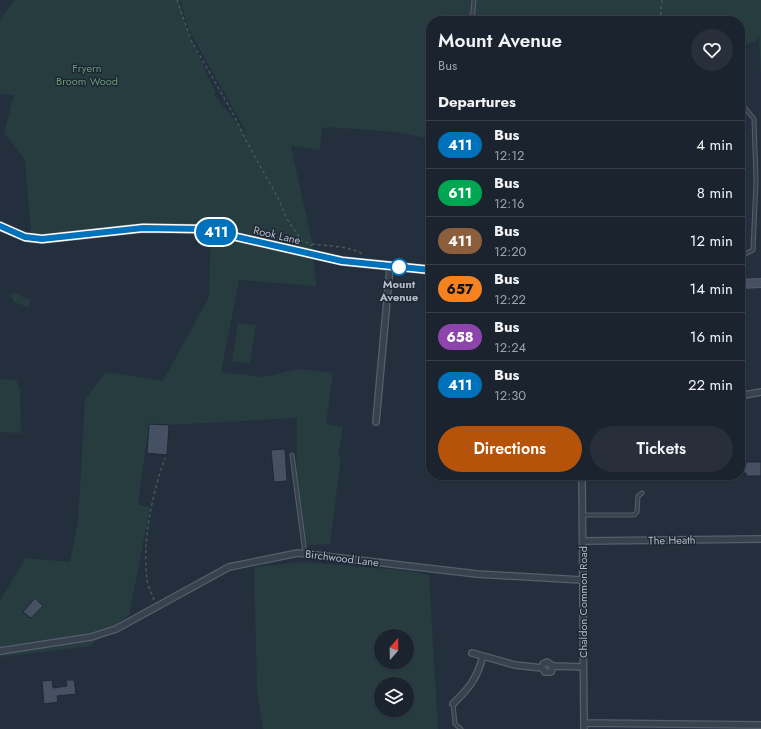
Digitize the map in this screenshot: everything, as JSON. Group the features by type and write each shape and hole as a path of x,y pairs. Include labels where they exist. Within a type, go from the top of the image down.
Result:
{"main road":[{"name":"Rook Lane","path":"0,226 25,237 42,239 143,228 202,229 342,261 426,270"},
{"path":"745,284 761,283"}],"street":[{"path":"376,422 390,267"},
{"path":"745,395 761,392"},
{"name":"Chaldon Common Road","path":"582,480 584,726"},
{"name":"The Heath","path":"583,541 761,539"},
{"name":"Birchwood Lane","path":"0,651 91,637 116,629 157,608 228,567 298,553 477,574 582,580"},
{"path":"472,653 515,665 542,668 543,664 547,662 553,666 583,668"},
{"path":"453,704 464,694 478,675 482,656"},
{"path":"584,726 761,725"}],"lane":[{"path":"472,16 474,0"},
{"path":"745,107 754,119 756,181 753,250 745,254"},
{"path":"292,455 305,554"},
{"path":"583,515 634,515 637,512 638,496 642,493"},
{"path":"453,704 455,724 461,729"}],"path":[{"path":"176,0 191,40 235,117 243,135 279,200 287,219 302,241 360,253 366,256 368,264"},
{"path":"660,16 662,0"},
{"path":"311,244 311,254"},
{"path":"157,608 147,581 146,552 155,485 164,458"}],"green space":[{"name":"Fryern Broom Wood","path":"15,0 179,0 188,32 216,93 213,94 249,137 189,30 180,0 761,0 761,76 759,35 755,42 745,45 745,16 426,16 426,138 396,132 327,127 322,129 320,150 291,146 312,242 316,286 239,280 221,372 263,377 299,369 333,373 326,424 343,427 338,456 341,457 330,544 304,545 296,486 297,418 169,425 149,424 138,504 150,508 129,615 90,646 0,657 0,600 26,558 70,562 78,523 85,399 106,372 163,381 209,297 211,224 31,234 25,160 4,133 14,95 0,94 0,19"},
{"path":"16,293 31,300 28,307 14,302 10,294"},
{"path":"238,323 256,325 250,363 232,361"},
{"path":"0,379 16,380 20,389 21,433 0,432"},
{"path":"302,562 401,570 429,575 438,729 263,729 257,691 254,567"}],"building":[{"path":"149,424 169,425 167,455 147,453"},
{"path":"285,449 287,481 274,482 271,450"},
{"path":"746,462 761,462 761,476 746,476"},
{"path":"35,598 43,606 31,618 23,612"},
{"path":"52,680 53,688 67,686 66,680 74,680 76,694 57,696 58,702 44,704 42,681"}],"bus line":[{"name":"411","path":"0,226 25,237 42,239 81,236 118,229 202,229 342,261 426,270"}],"place":[{"name":"Mount Avenue","path":"399,267"}]}
